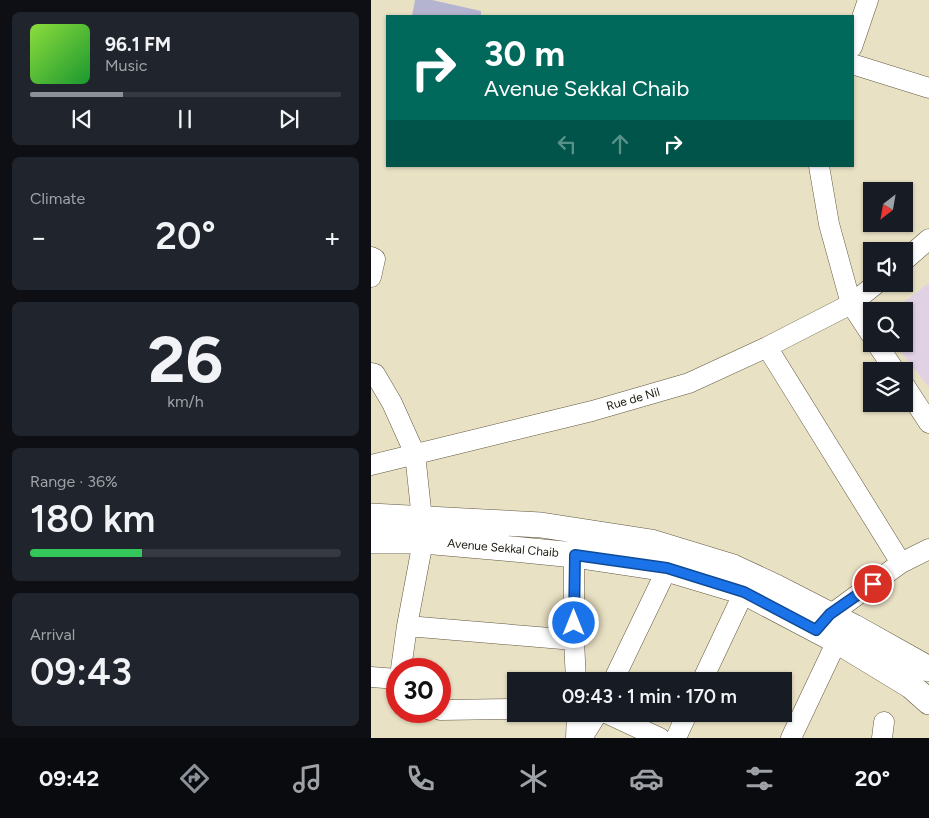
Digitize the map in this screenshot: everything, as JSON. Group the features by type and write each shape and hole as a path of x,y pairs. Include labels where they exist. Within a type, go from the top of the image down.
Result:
{"main road":[{"name":"Avenue Sekkal Chaib","path":"371,516 423,530 667,568 744,592 828,629 855,627 929,669"},
{"name":"Avenue Sekkal Chaib","path":"371,541 423,530 541,525 651,542 733,567 776,587 828,629 911,686 929,702"}],"street":[{"path":"854,41 868,0"},
{"path":"854,65 929,88"},
{"path":"819,167 829,224 851,304 863,322"},
{"path":"913,253 929,239"},
{"path":"371,257 375,259 371,277"},
{"name":"Rue de Nil","path":"371,465 593,411 689,382 767,347 851,304 866,292"},
{"path":"767,347 901,563"},
{"path":"371,373 375,374 393,403 415,454 423,530 403,658"},
{"path":"913,398 929,423"},
{"path":"791,738 828,629 901,563 929,549"},
{"path":"575,555 576,672"},
{"path":"617,672 667,568"},
{"path":"706,672 744,592"},
{"path":"407,626 574,640"},
{"path":"371,677 386,678"},
{"path":"451,710 507,709"},
{"path":"576,738 577,722"},
{"path":"582,738 592,722"},
{"path":"625,722 657,737"},
{"path":"676,738 683,722"}],"shaded area":[{"path":"929,283 929,387 913,367 913,362 909,362 901,352 913,352 913,302 904,302"}],"building":[{"path":"415,0 432,0 481,11 481,15 412,15"}],"route":[{"path":"574,623 575,555 667,568 744,592 816,630 830,614 873,584"}]}
